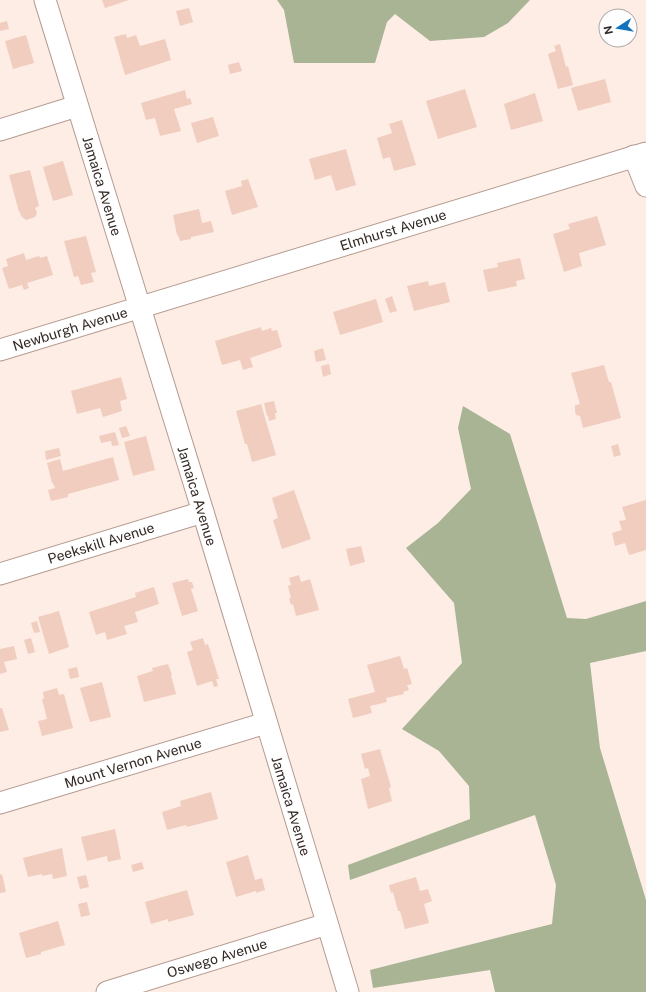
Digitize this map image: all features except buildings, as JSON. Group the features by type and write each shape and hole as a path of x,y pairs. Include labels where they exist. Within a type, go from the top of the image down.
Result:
{"street":[{"name":"Jamaica Avenue","path":"45,0 203,512 348,992"},
{"path":"0,130 77,106"},
{"path":"640,155 646,186"},
{"name":"Elmhurst Avenue","path":"140,307 640,155"},
{"name":"Newburgh Avenue","path":"0,350 140,307"},
{"name":"Peekskill Avenue","path":"0,574 203,512"},
{"name":"Mount Vernon Avenue","path":"0,803 266,723"},
{"name":"Oswego Avenue","path":"107,992 327,924"}],"green space":[{"path":"277,0 530,0 508,23 484,37 430,41 395,14 387,22 375,63 294,63 284,10"},
{"path":"463,406 510,434 567,618 586,619 646,601 646,651 590,663 600,748 646,900 646,992 495,992 490,970 373,988 370,970 552,924 556,885 535,815 350,880 348,865 470,819 469,786 439,751 402,729 462,663 454,603 406,548 438,523 471,489 458,428"}]}
